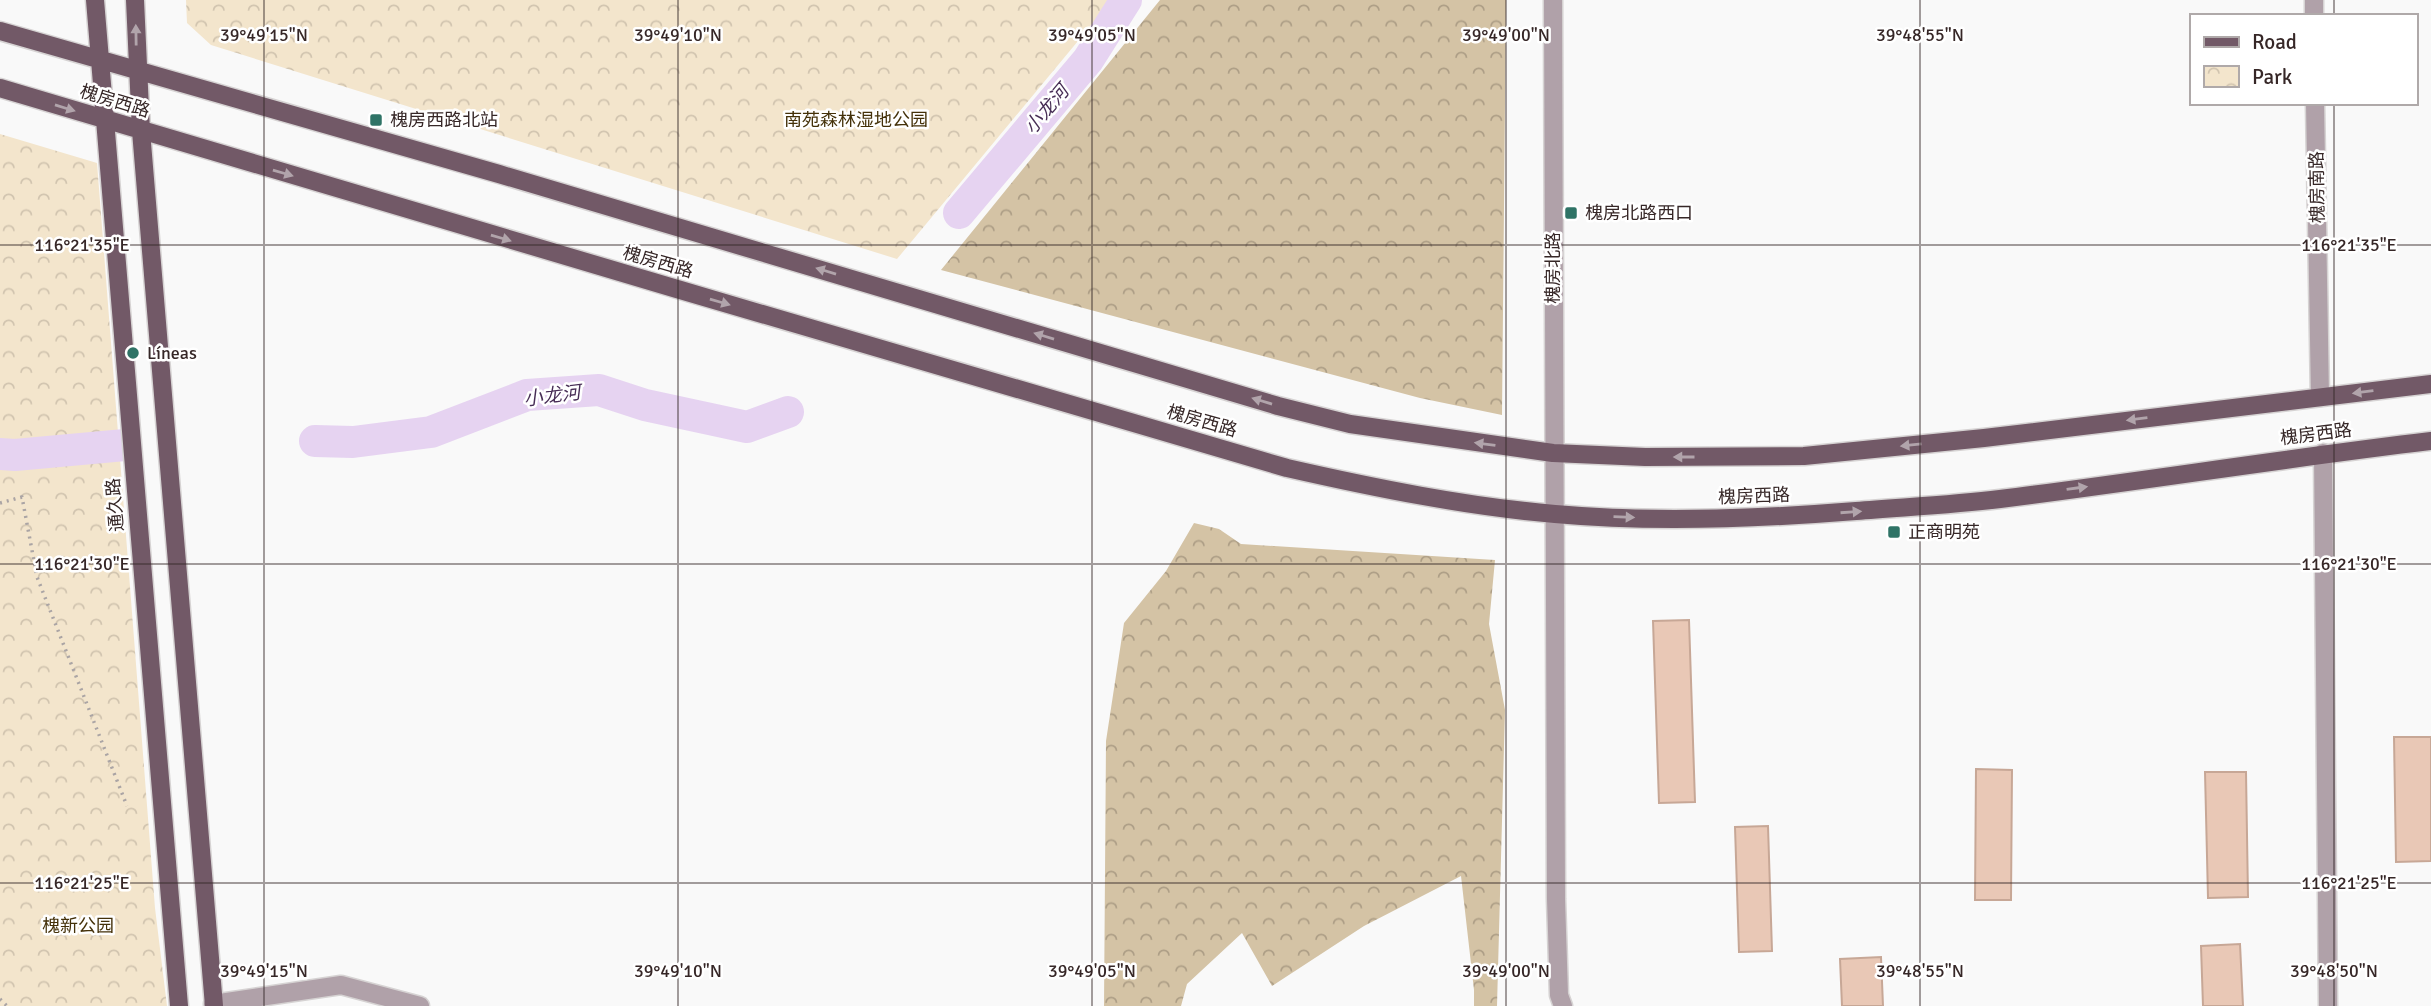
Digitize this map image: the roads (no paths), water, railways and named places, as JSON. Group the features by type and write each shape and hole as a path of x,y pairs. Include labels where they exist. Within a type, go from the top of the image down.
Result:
{"main road":[{"name":"通久路","path":"95,0 179,1006"},
{"path":"135,0 141,131 213,1005"},
{"name":"槐房西路","path":"0,32 499,174 1278,406 1350,424 1553,453 1645,457 1804,456 1984,438 2431,384"},
{"name":"槐房西路","path":"0,88 1287,468 1380,489 1556,514 1663,519 1714,518 1863,511 1998,499 2323,453 2431,441"}],"street":[{"name":"槐房北路","path":"1553,0 1556,899 1559,995 1563,1006"},
{"name":"槐房南路","path":"2315,105 2320,397"},
{"path":"2323,453 2328,1006"},
{"path":"213,1005 341,985 420,1006"}],"waterway":[{"name":"小龙河","path":"959,213 1088,60 1126,0"},
{"name":"小龙河","path":"315,441 353,442 431,432 527,395 599,390 645,405 747,427 788,412"},
{"name":"小龙河","path":"0,454 125,445"}],"place":[{"name":"槐房西路北站","path":"376,120"},
{"name":"槐房北路西口","path":"1571,213"},
{"name":"Líneas","path":"133,353"},
{"name":"正商明苑","path":"1894,532"}],"park label":[{"name":"南苑森林湿地公园","path":"856,120"},
{"name":"槐新公园","path":"78,926"}]}
